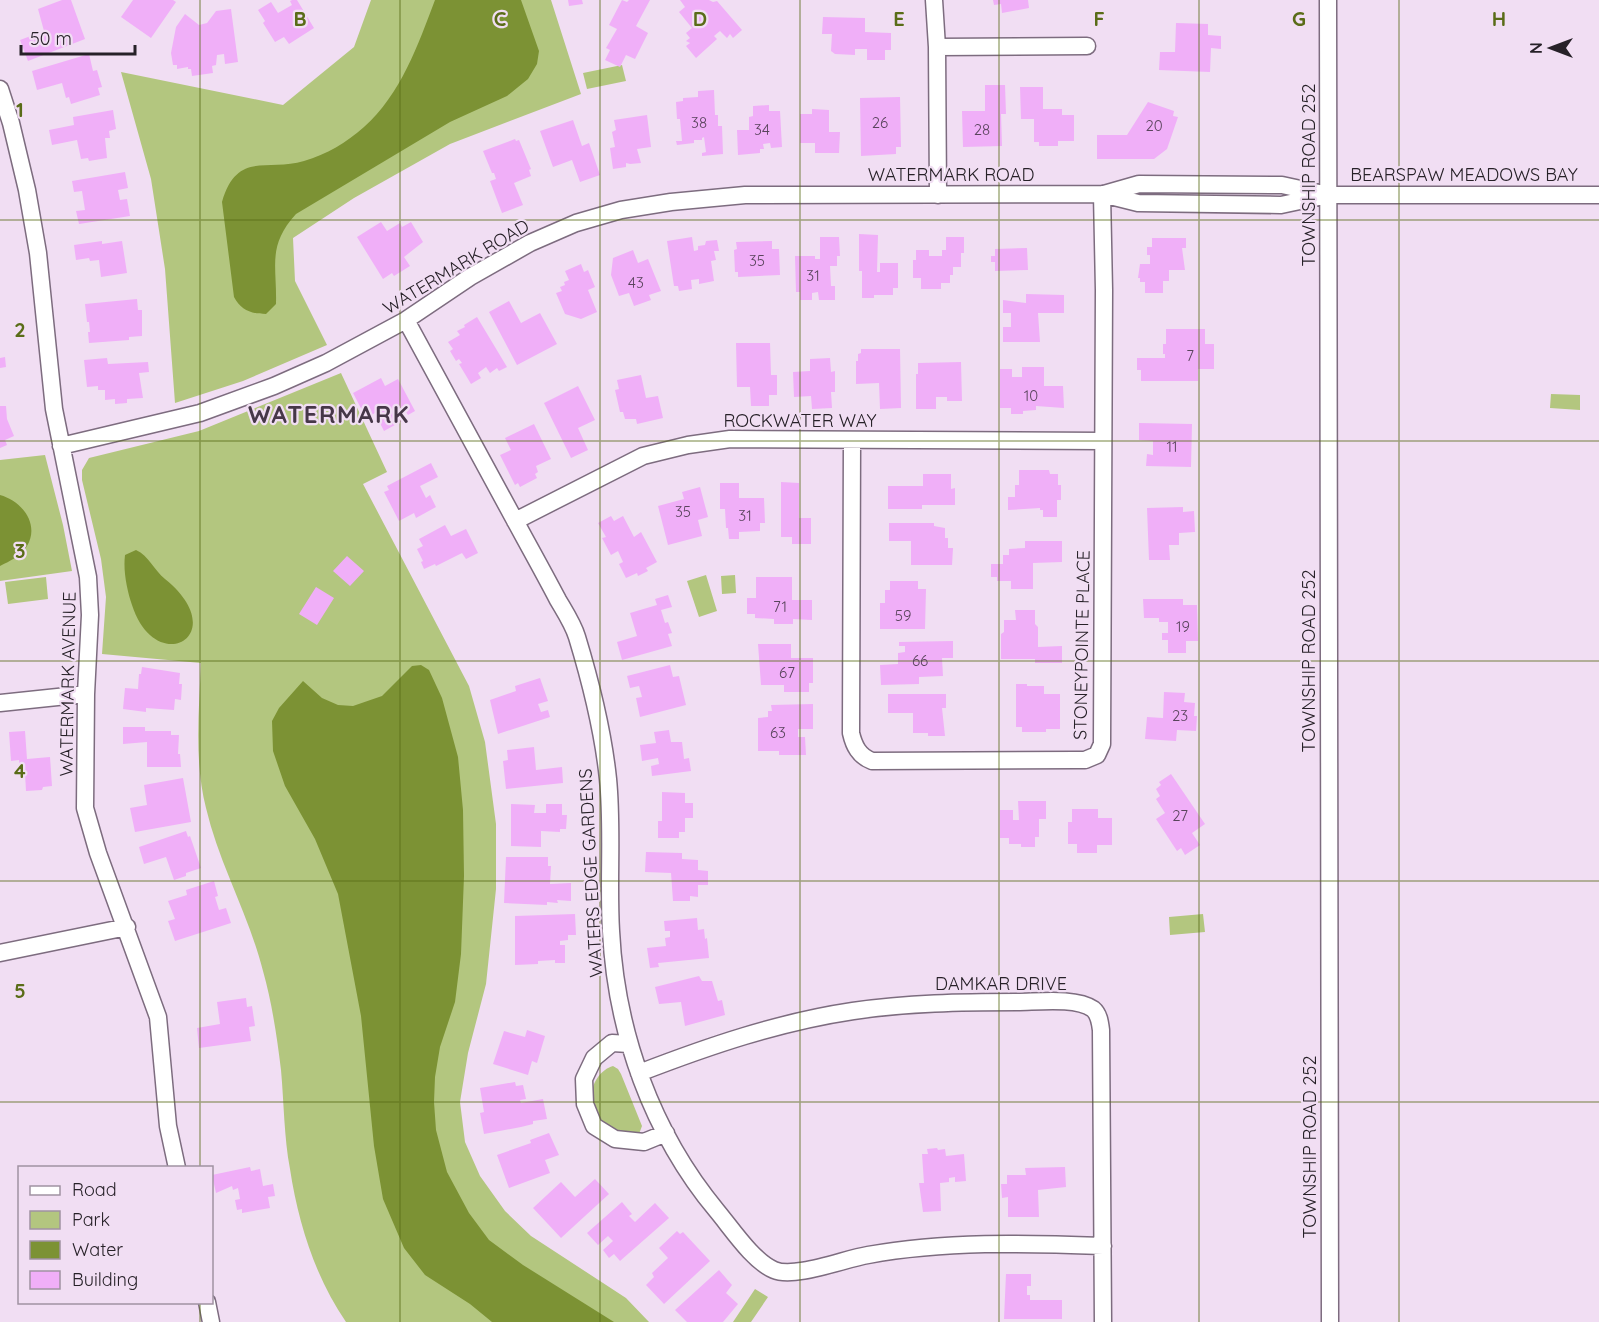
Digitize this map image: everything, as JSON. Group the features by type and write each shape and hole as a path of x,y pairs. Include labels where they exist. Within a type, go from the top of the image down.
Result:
{"street":[{"path":"934,0 937,47 938,195"},
{"name":"TOWNSHIP ROAD 252","path":"1328,0 1330,1322"},
{"path":"937,47 1087,46"},
{"name":"WATERMARK AVENUE","path":"0,88 27,190 38,253 54,410 89,586 85,807 98,853 127,927 158,1017 168,1126 177,1166"},
{"name":"WATERMARK ROAD","path":"61,446 200,413 274,386 326,363 406,320 470,277 530,243 576,223 621,210 671,202 745,195 1102,194 1139,184 1282,185 1328,195"},
{"name":"STONEYPOINTE PLACE","path":"852,441 851,733 853,742 863,757 872,761 1085,760 1097,755 1102,744 1104,290 1102,194"},
{"name":"BEARSPAW MEADOWS BAY","path":"1328,195 1599,195"},
{"name":"WATERS EDGE GARDENS","path":"406,320 576,632 594,698 608,777 612,846 610,890 612,944 618,997 629,1044 652,1106 692,1177 738,1237 763,1264 785,1274 802,1272 865,1255 926,1246 1031,1243 1103,1246"},
{"name":"ROCKWATER WAY","path":"515,521 643,456 687,445 730,439 1103,441"},
{"path":"0,703 86,694"},
{"path":"0,953 127,927"},
{"name":"DAMKAR DRIVE","path":"639,1073 737,1038 821,1016 952,1002 1075,1002 1086,1005 1095,1010 1101,1030 1103,1322"},
{"path":"629,1044 612,1043 594,1058 584,1079 585,1104 594,1126 615,1139 644,1142 666,1133"},
{"path":"207,1304 211,1322"}],"green space":[{"path":"371,0 551,0 581,94 450,144 354,198 293,238 295,281 327,345 243,381 175,403 165,269 151,179 121,72 283,105 354,47"},
{"path":"622,65 626,81 587,89 583,73"},
{"path":"341,373 387,472 363,484 469,686 485,742 496,824 496,889 486,984 468,1053 460,1102 465,1142 480,1176 505,1211 531,1236 626,1298 649,1322 346,1322 325,1287 303,1229 288,1157 281,1070 269,995 257,950 218,849 202,790 199,754 201,663 102,654 106,597 101,559 82,480 82,470 89,458 199,431"},
{"path":"1551,394 1580,395 1580,410 1550,408"},
{"path":"45,455 72,571 0,581 0,460"},
{"path":"706,575 717,611 699,617 687,581"},
{"path":"735,575 736,593 722,594 721,576"},
{"path":"46,577 48,599 8,604 5,582"},
{"path":"1203,914 1205,932 1170,935 1169,917"},
{"path":"613,1066 621,1074 642,1126 639,1134 628,1137 601,1124 595,1110 592,1090 596,1080 603,1071"},
{"path":"755,1289 768,1297 751,1322 733,1322"}],"water":[{"path":"435,0 521,0 539,51 537,64 528,79 507,96 450,122 296,214 287,225 277,246 276,304 266,314 251,312 243,308 234,297 222,202 228,186 236,175 245,169 255,166 291,164 321,155 364,127 388,100 407,68"},
{"path":"0,495 22,508 27,514 31,530 25,550 0,566"},
{"path":"136,550 184,599 192,617 191,631 183,641 171,644 157,640 143,627 132,605 125,574 125,555"},
{"path":"421,665 429,670 442,698 458,757 463,810 464,876 461,954 455,1002 440,1047 435,1077 436,1130 447,1172 469,1213 489,1240 523,1265 614,1322 492,1322 470,1304 425,1275 404,1248 383,1199 374,1146 361,1016 338,894 315,839 285,786 273,751 272,721 279,708 303,681 322,698 338,705 353,706 382,696 412,666"}],"building":[{"path":"62,0 71,0 85,39 28,61 20,40 44,31 38,9"},
{"path":"133,0 173,0 176,2 151,38 121,17"},
{"path":"297,0 314,28 289,44 284,37 275,42 258,10 271,2 278,13 292,5 290,1"},
{"path":"568,0 582,0 583,4 569,6"},
{"path":"622,0 627,2 629,0 650,0 636,26 648,33 635,59 626,55 620,67 605,60 610,50 606,48 617,29 609,25"},
{"path":"680,0 717,1 742,30 733,38 730,34 727,38 720,31 714,36 717,39 696,58 686,46 690,43 686,41 690,38 686,33 692,28 679,12 685,7"},
{"path":"993,0 1028,0 1029,8 1002,13 1001,4 994,5"},
{"path":"231,9 238,62 225,64 224,54 217,55 216,65 212,66 213,73 192,76 191,69 188,67 177,69 177,65 173,65 171,53 176,27 185,14 199,25 207,23 216,11"},
{"path":"823,17 865,18 865,32 891,33 891,50 885,50 885,60 867,60 867,49 855,49 855,55 835,54 831,51 832,34 822,34"},
{"path":"1176,23 1208,24 1208,35 1221,36 1221,49 1211,48 1210,72 1159,70 1160,52 1175,52"},
{"path":"89,54 93,71 97,70 102,87 98,88 100,95 71,104 69,97 66,98 62,83 37,90 32,71"},
{"path":"985,85 1005,85 1006,114 1001,114 1002,146 963,147 962,111 985,111"},
{"path":"1020,87 1043,87 1043,109 1062,109 1062,115 1074,115 1074,141 1058,141 1058,146 1039,146 1039,142 1034,142 1034,119 1021,119"},
{"path":"714,90 715,115 718,115 718,126 722,126 723,154 702,156 702,153 706,152 704,137 702,140 694,140 694,143 677,145 676,141 682,141 676,102 683,101 683,98 698,97 698,91"},
{"path":"900,97 901,147 896,147 896,154 861,156 860,98"},
{"path":"1148,102 1174,111 1173,116 1178,117 1167,149 1154,159 1097,159 1097,135 1127,135"},
{"path":"769,105 769,111 780,111 782,147 771,148 770,143 763,144 764,149 760,149 760,153 738,155 737,130 749,130 749,117 753,116 753,106"},
{"path":"812,109 829,110 829,132 840,132 839,153 815,153 815,143 800,143 800,114 812,114"},
{"path":"113,110 116,129 109,131 110,138 105,138 107,158 89,161 88,158 81,159 77,140 52,145 49,130 74,125 73,117"},
{"path":"647,115 651,147 637,149 641,163 626,163 626,167 613,169 610,148 615,147 612,132 616,130 614,120"},
{"path":"573,120 582,146 589,143 600,175 580,182 572,160 553,167 540,131"},
{"path":"515,139 519,140 531,169 529,170 531,176 514,183 523,205 502,213 490,181 496,179 483,151"},
{"path":"125,172 128,188 118,190 120,200 127,199 130,216 79,224 76,211 85,210 82,191 74,192 72,181"},
{"path":"381,222 387,231 400,223 402,227 411,222 423,242 404,257 410,266 394,276 392,273 383,279 357,237"},
{"path":"859,234 878,235 877,272 880,272 880,263 898,263 898,288 893,288 893,295 874,295 874,298 862,298"},
{"path":"692,237 694,251 698,250 698,246 705,245 706,241 717,240 719,251 714,251 716,260 711,261 714,281 699,284 699,279 691,280 692,289 679,291 678,286 674,286 667,241"},
{"path":"820,237 839,237 840,256 837,256 837,266 830,266 831,286 835,286 835,300 819,300 818,292 812,293 812,300 800,300 800,292 796,292 795,256 815,256 815,259 820,259"},
{"path":"946,237 964,237 961,267 953,267 950,283 941,283 941,289 921,289 921,278 913,278 913,260 916,260 916,250 929,250 929,256 942,256 942,250 946,250"},
{"path":"1152,238 1186,238 1186,248 1182,248 1185,270 1169,270 1169,281 1163,281 1163,293 1145,293 1145,282 1140,282 1138,278 1140,264 1150,264 1147,247 1152,247"},
{"path":"102,241 102,244 122,241 127,273 101,277 99,260 90,261 89,258 76,260 74,245"},
{"path":"772,241 772,249 779,249 780,275 738,277 738,272 735,272 736,242"},
{"path":"1027,248 1028,270 995,271 995,262 991,262 991,256 995,256 995,249"},
{"path":"633,250 638,263 648,259 661,291 649,295 651,300 634,306 629,293 619,296 611,275 613,258"},
{"path":"581,264 584,272 588,270 595,287 588,290 597,312 581,319 565,314 556,293 562,291 560,287 569,280 565,271"},
{"path":"1026,294 1064,295 1064,313 1038,313 1040,342 1003,342 1003,327 1011,327 1011,313 1003,313 1003,300 1026,303"},
{"path":"137,299 138,310 142,310 142,336 129,337 129,340 89,343 89,322 87,322 85,304"},
{"path":"509,301 521,323 540,313 557,344 517,365 489,312"},
{"path":"477,317 507,367 499,371 497,368 490,373 486,367 478,373 481,378 471,384 459,364 462,363 459,359 456,361 450,351 453,349 448,342 460,335 457,331"},
{"path":"1166,329 1205,329 1205,344 1214,344 1214,369 1198,369 1198,381 1141,381 1141,370 1137,370 1137,358 1165,358 1163,344 1166,344"},
{"path":"736,343 770,343 771,375 777,375 777,395 769,395 769,406 751,406 750,387 737,387"},
{"path":"861,349 900,349 901,408 880,409 879,383 856,384 856,361 858,361"},
{"path":"5,357 6,367 0,368 0,358"},
{"path":"107,358 108,364 148,362 149,372 139,373 143,398 127,399 127,403 115,404 115,399 105,400 105,390 98,390 98,386 87,387 84,360"},
{"path":"830,358 831,372 835,371 835,392 831,392 832,408 812,409 811,396 794,397 793,372 810,371 810,359"},
{"path":"961,362 962,401 947,401 947,397 936,397 936,409 916,409 918,363"},
{"path":"1022,367 1044,367 1044,386 1063,386 1064,408 1036,406 1036,410 1023,411 1023,414 1011,414 1011,408 1000,408 1000,369 1012,369 1012,377 1022,377"},
{"path":"641,375 646,398 658,396 663,418 637,424 636,419 625,419 623,412 620,412 615,390 619,389 617,380"},
{"path":"381,378 385,386 398,379 415,411 408,415 406,412 401,414 404,420 384,431 375,413 366,418 353,393"},
{"path":"578,386 595,420 578,428 588,450 571,458 544,403"},
{"path":"0,406 6,406 7,419 14,436 5,440 7,445 0,448"},
{"path":"1139,423 1192,424 1191,467 1146,466 1147,454 1153,455 1153,441 1139,440"},
{"path":"534,424 551,459 536,466 537,478 520,487 518,483 515,485 500,455 511,450 505,438"},
{"path":"431,463 438,477 420,486 426,498 430,495 436,507 416,518 414,513 399,521 384,492 389,490 387,486"},
{"path":"1019,470 1049,470 1050,474 1058,474 1061,500 1057,500 1057,517 1043,517 1043,510 1040,508 1008,510 1008,497 1015,497 1015,485 1019,485"},
{"path":"923,474 951,474 951,489 955,488 955,505 922,505 922,509 888,509 888,486 923,486"},
{"path":"781,482 799,483 799,518 811,518 811,544 792,544 792,537 781,537"},
{"path":"720,483 739,483 739,498 764,498 765,523 760,523 760,531 739,532 739,539 729,539 725,509 720,509"},
{"path":"700,487 708,517 698,520 702,536 668,545 658,506 684,499 682,492"},
{"path":"1183,507 1183,512 1194,511 1195,532 1179,533 1179,545 1169,545 1170,560 1149,560 1147,508"},
{"path":"611,516 614,521 623,516 634,537 641,532 657,562 646,568 648,571 626,578 619,564 623,562 618,551 611,555 602,538 606,537 598,523"},
{"path":"889,523 934,523 934,526 945,528 948,548 953,548 952,565 911,565 911,541 889,541"},
{"path":"445,525 451,536 466,529 478,553 466,559 462,553 436,566 435,564 424,569 417,549 423,546 419,539"},
{"path":"1025,541 1062,541 1062,562 1033,563 1033,589 1011,589 1011,581 997,581 997,577 991,577 991,564 1003,564 1003,555 1009,555 1009,549 1025,548"},
{"path":"347,556 364,571 350,586 333,571"},
{"path":"756,577 792,577 792,600 812,600 812,620 793,619 793,624 774,624 774,619 755,618 755,614 747,614 747,598 756,598"},
{"path":"890,581 918,581 918,589 926,589 925,629 880,629 880,603 885,603 885,590 890,590"},
{"path":"316,587 334,598 317,625 299,614"},
{"path":"668,595 672,607 661,610 665,623 668,622 672,633 668,634 672,646 622,660 617,642 637,636 630,613 657,605 655,599"},
{"path":"1143,599 1183,599 1183,605 1197,605 1198,641 1186,641 1186,653 1168,653 1168,640 1162,640 1162,633 1168,633 1168,622 1159,622 1159,618 1144,618"},
{"path":"1015,610 1035,610 1038,647 1062,646 1062,663 1035,663 1035,659 1001,659 1001,634 1004,632 1004,620 1016,620"},
{"path":"953,641 953,658 942,658 943,676 919,677 919,684 881,685 880,665 898,664 898,653 905,652 905,646 899,646 899,642"},
{"path":"758,644 791,644 791,658 813,658 813,683 809,683 809,692 784,692 784,685 761,685"},
{"path":"670,665 673,677 679,676 686,705 640,717 636,698 642,697 639,686 630,688 627,676"},
{"path":"142,667 180,673 181,700 175,699 174,710 146,708 146,712 123,709 125,688 138,689"},
{"path":"540,678 548,701 538,704 541,712 548,710 550,717 498,734 490,700 516,691 515,686"},
{"path":"1016,684 1044,686 1044,694 1060,694 1060,729 1046,729 1046,732 1022,732 1022,727 1016,727"},
{"path":"1164,692 1185,693 1184,702 1195,703 1196,731 1177,730 1176,741 1145,739 1147,717 1163,718"},
{"path":"888,694 946,694 946,708 942,708 945,736 913,733 913,713 888,713"},
{"path":"813,704 813,729 798,729 798,737 805,737 806,755 779,755 779,751 758,751 758,718 768,717 768,711 772,711 771,705"},
{"path":"123,727 145,727 145,731 171,731 171,735 179,735 178,754 180,754 181,767 147,767 147,742 123,744"},
{"path":"669,730 671,742 682,742 684,759 689,758 691,771 652,776 651,766 659,764 658,758 642,761 640,745 656,743 654,732"},
{"path":"25,731 27,759 50,757 52,786 43,787 42,790 26,791 25,773 20,774 19,760 11,761 9,732"},
{"path":"534,747 536,770 562,767 563,783 506,789 503,761 508,760 507,750"},
{"path":"1171,774 1205,824 1192,833 1200,845 1185,855 1181,848 1177,851 1156,819 1165,813 1156,799 1160,796 1156,789 1161,785 1159,782"},
{"path":"183,778 191,822 135,832 130,808 147,805 144,785"},
{"path":"662,792 685,793 685,803 693,803 693,818 685,818 685,832 679,832 679,838 658,838 658,821 662,821"},
{"path":"1018,801 1046,801 1046,819 1039,819 1039,837 1035,837 1035,847 1009,844 1009,838 1000,838 1000,810 1013,810 1013,820 1019,820"},
{"path":"511,804 535,805 534,813 546,813 546,804 562,804 562,815 567,815 566,829 560,829 560,832 541,831 541,847 511,846"},
{"path":"1072,809 1098,809 1098,818 1112,818 1112,845 1097,845 1097,853 1077,853 1077,844 1068,844 1068,822 1072,822"},
{"path":"186,831 188,837 190,836 201,868 174,880 166,857 144,864 139,847"},
{"path":"646,852 682,853 682,859 698,860 698,870 708,871 708,885 698,885 698,897 690,896 690,901 673,901 671,873 645,872"},
{"path":"506,857 548,857 548,866 551,866 550,884 571,883 571,901 557,900 558,903 547,902 547,905 504,903"},
{"path":"214,881 219,910 226,908 231,923 175,941 168,921 175,919 168,901 187,895 186,890"},
{"path":"575,914 576,935 568,935 568,940 560,941 560,945 565,945 565,963 555,963 555,960 538,961 538,964 515,965 515,916"},
{"path":"697,918 698,930 704,929 705,939 707,938 709,958 658,963 659,967 650,968 647,948 666,946 665,938 670,937 670,931 665,931 664,921"},
{"path":"699,976 702,981 712,981 718,1001 722,1000 725,1015 685,1026 681,1002 659,1004 655,987"},
{"path":"246,998 247,1007 252,1006 255,1026 249,1027 251,1041 199,1048 197,1028 220,1024 217,1002"},
{"path":"527,1030 545,1036 537,1063 532,1061 528,1075 493,1064 504,1031 525,1037"},
{"path":"515,1082 516,1086 523,1085 526,1099 520,1100 521,1103 543,1099 547,1119 484,1134 480,1113 484,1112 480,1088"},
{"path":"549,1133 559,1155 545,1160 550,1173 509,1188 497,1155 531,1143 530,1140"},
{"path":"937,1148 938,1150 945,1149 946,1156 964,1154 966,1181 955,1182 955,1177 949,1178 949,1182 940,1183 941,1211 923,1212 919,1183 924,1183 922,1154 928,1154 927,1149"},
{"path":"250,1167 251,1171 260,1169 263,1186 273,1184 275,1196 268,1197 270,1208 242,1213 242,1209 237,1210 235,1200 240,1199 238,1188 233,1190 232,1186 216,1193 213,1175"},
{"path":"1065,1167 1066,1187 1038,1190 1039,1217 1008,1217 1008,1197 1002,1198 1001,1184 1007,1184 1007,1175 1026,1175 1025,1168"},
{"path":"595,1179 609,1194 561,1238 533,1208 561,1182 575,1197"},
{"path":"622,1202 632,1214 629,1216 635,1222 655,1203 669,1218 620,1261 614,1254 609,1258 603,1250 613,1241 608,1236 598,1245 587,1233"},
{"path":"677,1231 680,1234 683,1232 710,1261 664,1304 646,1285 654,1277 652,1273 668,1258 659,1248"},
{"path":"719,1270 732,1285 726,1293 738,1304 723,1322 687,1322 675,1310"},
{"path":"1006,1274 1031,1274 1031,1286 1027,1286 1027,1295 1030,1295 1030,1300 1062,1300 1062,1319 1004,1319"}],"district":[{"name":"WATERMARK","path":"329,415"}]}
